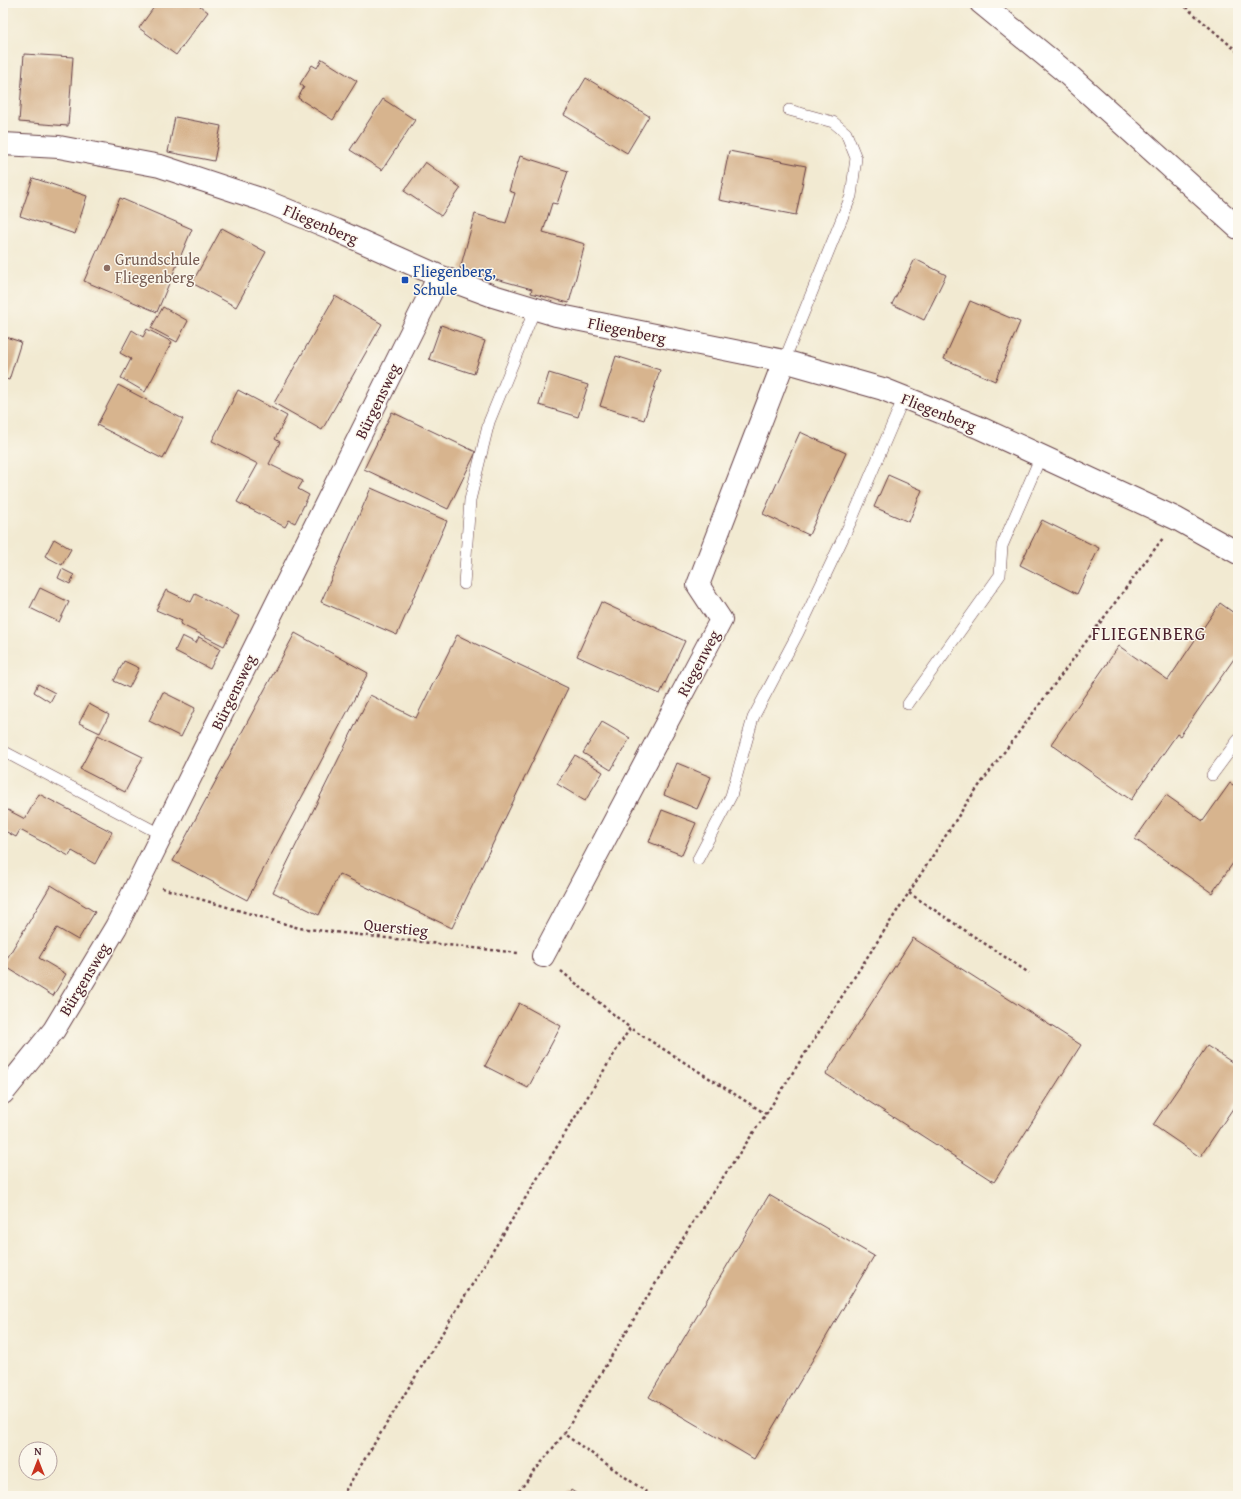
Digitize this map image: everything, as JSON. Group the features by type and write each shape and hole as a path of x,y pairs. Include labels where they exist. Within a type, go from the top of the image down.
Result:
{"street":[{"path":"981,3 1064,71 1238,228"},
{"name":"Fliegenberg","path":"3,144 59,147 160,166 260,199 338,231 439,276 493,296 535,309 634,332 784,361 883,389 978,427 1041,456 1177,519 1238,553"},
{"name":"Bürgensweg","path":"3,1093 54,1030 116,927 439,276"},
{"name":"Riegenweg","path":"543,956 721,620 698,585 784,361"}],"lane":[{"path":"784,361 851,196 856,158 846,133 833,122 789,110"},
{"path":"464,584 470,500 488,422 535,309"},
{"path":"698,859 731,796 753,718 802,626 852,519 904,397"},
{"path":"908,704 1000,575 1002,546 1041,456"},
{"path":"1212,775 1238,740"},
{"path":"3,751 162,835"}],"path":[{"path":"1181,3 1238,52"},
{"path":"515,1496 564,1434 696,1217 766,1114 970,798 1177,519"},
{"name":"Querstieg","path":"139,881 299,928 543,956"},
{"path":"909,892 1029,973"},
{"path":"543,956 630,1028 766,1114"},
{"path":"342,1496 630,1028"},
{"path":"564,1434 652,1496"}],"building":[{"path":"157,3 196,3 208,12 176,55 139,28"},
{"path":"24,54 73,57 68,126 19,122"},
{"path":"322,59 357,81 333,120 298,98 304,87 300,84 312,65 317,68"},
{"path":"586,78 649,116 627,153 564,115"},
{"path":"383,99 415,120 382,170 350,150"},
{"path":"175,117 221,126 214,161 168,152"},
{"path":"729,151 806,166 796,215 719,200"},
{"path":"520,156 568,171 557,204 552,203 543,232 585,244 569,303 531,293 532,289 460,269 475,214 506,223 515,193 509,191"},
{"path":"425,162 461,188 441,216 404,191"},
{"path":"33,178 87,196 75,234 20,216"},
{"path":"120,198 192,229 157,312 84,281"},
{"path":"222,228 266,252 236,307 192,283"},
{"path":"915,259 946,275 924,320 892,304"},
{"path":"335,296 382,324 322,430 274,403"},
{"path":"970,301 1020,322 995,381 944,359"},
{"path":"163,307 188,321 177,342 151,328"},
{"path":"441,325 485,341 474,374 429,359"},
{"path":"147,329 172,342 145,392 121,378 131,359 120,353 132,330 143,337"},
{"path":"3,336 21,342 9,380 3,378"},
{"path":"616,356 660,370 644,420 600,406"},
{"path":"549,373 588,385 578,417 539,405"},
{"path":"118,385 183,419 163,459 97,425"},
{"path":"238,390 287,416 275,439 280,442 269,464 303,481 298,489 309,495 295,523 289,520 285,527 237,502 258,464 212,441"},
{"path":"392,412 476,452 448,509 364,469"},
{"path":"800,432 846,453 809,535 763,514"},
{"path":"888,475 922,490 909,522 874,507"},
{"path":"371,488 447,521 397,635 321,602"},
{"path":"1042,520 1099,548 1077,594 1020,565"},
{"path":"54,539 71,549 62,565 45,556"},
{"path":"62,569 74,575 70,584 58,578"},
{"path":"40,588 69,602 59,622 30,608"},
{"path":"166,590 191,602 195,594 239,616 224,646 180,624 182,621 156,610"},
{"path":"601,602 685,641 660,694 577,656"},
{"path":"1220,603 1238,616 1238,653 1180,736 1177,734 1131,800 1051,744 1119,646 1168,680"},
{"path":"295,633 368,673 247,900 173,861"},
{"path":"457,635 568,688 452,928 339,874 319,915 273,892 370,695 416,718"},
{"path":"182,636 196,643 199,637 220,649 210,669 175,651"},
{"path":"124,661 139,668 129,688 114,681"},
{"path":"38,684 55,693 50,702 34,692"},
{"path":"163,692 195,708 181,737 149,721"},
{"path":"89,704 109,715 100,733 79,723"},
{"path":"602,722 630,738 611,770 583,753"},
{"path":"98,735 143,757 125,792 80,769"},
{"path":"575,755 603,772 585,801 557,784"},
{"path":"677,763 711,777 697,809 664,795"},
{"path":"1230,783 1238,788 1238,856 1212,893 1135,839 1166,795 1203,821"},
{"path":"39,794 112,832 95,864 72,851 69,856 20,830 16,837 3,830 3,814 6,809 25,819"},
{"path":"662,810 696,823 682,855 649,842"},
{"path":"51,885 95,912 78,940 57,928 39,958 66,974 53,996 3,965"},
{"path":"913,938 1081,1045 994,1182 826,1074"},
{"path":"519,1003 561,1026 528,1088 485,1066"},
{"path":"1207,1046 1238,1066 1238,1101 1200,1157 1153,1125"},
{"path":"769,1195 874,1256 754,1459 649,1397"},
{"path":"571,1490 580,1496 567,1496"}],"place":[{"name":"Grundschule Fliegenberg","path":"107,268"},
{"name":"Fliegenberg, Schule","path":"405,280"}],"district":[{"name":"FLIEGENBERG","path":"1149,633"}]}
